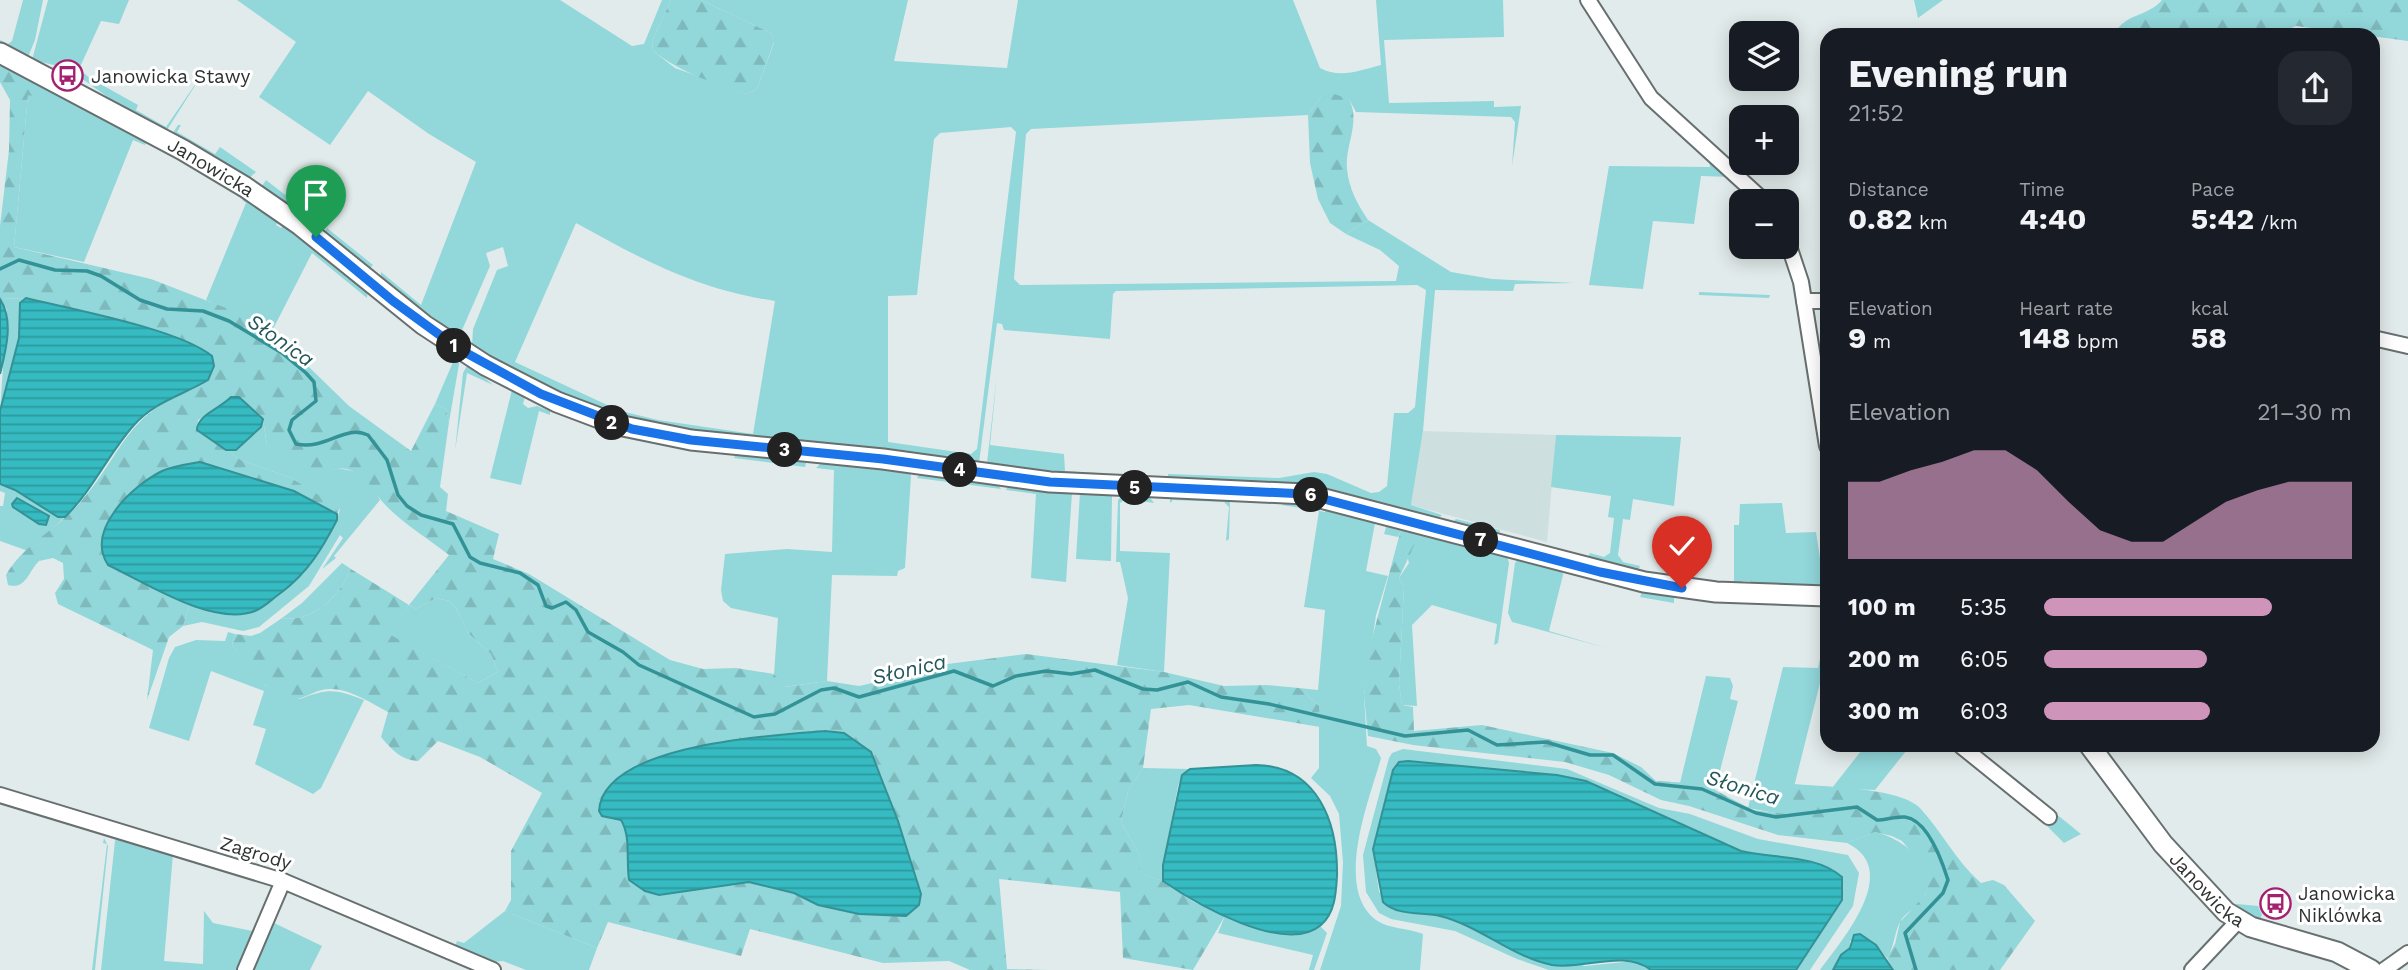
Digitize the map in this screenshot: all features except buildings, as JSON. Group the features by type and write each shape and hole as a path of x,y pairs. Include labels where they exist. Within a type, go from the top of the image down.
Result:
{"street":[{"path":"1588,0 1651,98 1751,189"},
{"name":"Janowicka","path":"0,54 183,150 245,187 300,225 424,325 485,365 557,402 618,425 691,440 883,459 1050,482 1305,494 1644,582 1730,593 1820,596"},
{"path":"1792,259 1804,301 1820,402"},
{"path":"1804,301 1820,301"},
{"path":"2380,340 2408,346"},
{"path":"1968,752 2049,817"},
{"name":"Janowicka","path":"2094,752 2163,844 2213,899 2238,921 2337,952 2371,970"},
{"name":"Zagrody","path":"0,795 283,881 493,970"},
{"path":"245,970 283,881"},
{"path":"2192,970 2238,921"},
{"path":"2384,970 2408,953"}],"shaded area":[{"path":"26,298 124,321 175,337 212,356 214,366 208,380 150,410 134,425 65,517 58,517 15,490 0,484 0,411 19,338 20,303"},
{"path":"0,299 8,326 0,374"},
{"path":"231,397 239,397 263,419 261,427 236,450 226,450 197,430 205,416"},
{"path":"1423,431 1556,435 1547,542 1411,505"},
{"path":"200,462 294,491 337,514 331,531 307,568 282,592 255,611 220,613 180,601 108,565 102,552 107,524 126,498 162,471"},
{"path":"17,498 49,516 46,525 39,524 13,507 12,504"},
{"path":"825,731 844,733 871,752 898,821 921,894 919,905 906,916 859,914 818,905 794,893 749,882 659,895 645,891 629,880 624,826 621,820 602,816 599,811 608,788 629,770 660,757 696,747 733,740"},
{"path":"1399,762 1557,775 1586,781 1741,851 1820,864 1842,877 1842,900 1796,970 1651,970 1628,961 1565,966 1537,961 1455,921 1440,916 1402,912 1383,902 1373,849 1393,770"},
{"path":"1256,765 1277,768 1295,775 1320,801 1328,818 1336,856 1335,896 1326,920 1305,933 1264,931 1240,923 1196,902 1163,881 1163,865 1182,775 1190,769"},
{"path":"1860,934 1876,945 1893,970 1833,970 1841,955 1850,948 1854,935"}],"green space":[{"path":"23,0 43,0 35,40 28,57 0,43 0,40 8,44 12,41"},
{"path":"48,0 129,0 119,24 101,21 79,69 92,80 90,84 63,67 32,60"},
{"path":"237,0 560,0 632,46 644,44 662,0 671,0 652,41 653,51 675,68 747,94 757,89 774,43 771,33 701,0 908,0 894,61 1007,68 1018,0 1293,0 1320,68 1343,73 1381,65 1376,0 1503,0 1504,37 1384,40 1389,103 1494,101 1494,107 1521,106 1512,166 1515,122 1511,117 1356,112 1349,99 1321,96 1308,115 1031,129 1026,134 1014,279 1020,285 1396,281 1399,266 1380,250 1346,234 1368,220 1451,272 1492,279 1575,283 1515,284 1513,291 1435,290 1423,431 1411,505 1442,515 1439,518 1310,484 1168,479 1168,474 1279,478 1314,472 1327,474 1371,493 1379,492 1387,486 1394,413 1408,413 1415,407 1426,290 1417,285 1116,291 1113,294 1110,339 1004,330 1002,324 997,323 979,463 696,431 625,417 625,412 658,420 753,434 775,301 720,289 672,272 576,223 515,362 620,411 617,414 579,400 490,356 472,346 473,329 497,270 508,266 503,247 486,253 490,266 459,337 381,278 381,272 421,305 476,162 429,134 368,91 330,145 259,97 296,42","holes":["1011,127 1016,132 977,449 971,454 888,442 888,296 917,295 934,139 940,133"]},
{"path":"671,0 701,0 771,33 774,42 757,89 747,94 710,81 686,71 653,51 652,41"},
{"path":"1914,0 1943,0 1918,18"},
{"path":"2162,0 2408,0 2408,41 2380,37 2380,28 2118,28"},
{"path":"5,63 53,89 48,100 28,95 14,247 151,279 231,310 272,331 349,406 411,451 435,404 446,409 449,422 440,487 448,494 446,511 499,534 493,559 529,574 670,660 703,669 736,668 774,674 785,687 827,681 859,686 918,673 924,667 1026,654 1164,672 1224,686 1266,685 1299,688 1319,706 1320,727 1189,705 1151,709 1143,768 1128,791 1121,822 1140,855 1139,872 1163,881 1194,902 1225,916 1193,970 1123,958 1120,892 999,879 1007,969 1050,970 970,970 949,961 883,963 750,929 741,956 608,922 597,948 505,911 511,900 511,851 542,793 480,757 438,741 418,761 402,756 381,737 388,712 356,695 339,690 322,690 295,699 285,698 262,682 232,645 235,634 251,636 282,618 315,612 333,598 351,569 409,605 449,555 396,515 367,482 351,470 342,468 312,472 285,460 267,446 263,419 231,397 223,406 198,420 197,430 241,460 291,478 340,508 337,514 294,491 200,462 108,565 190,604 183,626 169,637 147,700 153,650 58,604 55,593 64,579 63,563 53,558 39,561 19,585 8,585 6,575 21,555 79,504 138,424 170,399 193,389 143,328 26,298 0,299 0,226 9,150 10,100 0,82 0,65","holes":["436,598 449,601 456,608 468,633 491,654 498,672 478,683 389,634 409,605 416,609","825,731 856,741 867,751 881,775 898,821 818,905 794,893 749,882 659,895 627,841 627,829 621,820 613,817 754,737"]},
{"path":"203,73 167,130 115,102 92,86 95,81 138,105 136,110 166,127"},
{"path":"53,89 147,139 145,145 133,140 84,262 14,247 28,95"},
{"path":"1334,94 1349,99 1352,108 1353,125 1347,169 1354,196 1368,220 1346,234 1330,223 1318,199 1310,163 1308,115 1321,96"},
{"path":"178,125 181,125 177,132 215,154 220,147 256,172 249,178 173,133"},
{"path":"1690,145 1696,145 1731,177 1701,176 1694,224 1653,221 1643,289 1589,285 1609,166 1710,167 1709,160"},
{"path":"266,180 320,222 319,224 262,186"},
{"path":"244,198 278,221 276,225 281,228 284,224 368,288 367,298 312,253 272,331 206,300 246,203 242,200"},
{"path":"327,228 373,265 369,269 325,232"},
{"path":"1699,292 1770,295 1769,298 1699,295"},
{"path":"26,298 20,303 19,338 0,411 7,310 0,299"},
{"path":"456,355 459,364 449,422 446,409 435,404"},
{"path":"468,364 493,385 467,373 455,451 463,373"},
{"path":"997,375 990,445 1064,454 1065,471 1098,473 1097,476 987,463"},
{"path":"513,386 526,393 523,404 528,408 537,406 550,411 550,415 539,411 521,485 490,478"},
{"path":"263,419 267,446 318,472 338,469 355,472 369,482 380,500 334,556 336,558 322,569 343,538 340,535 309,586 259,627 243,631 202,622 183,626 190,604 216,612 337,520 340,509 291,478 241,460 226,450 236,450 261,427"},
{"path":"1556,435 1681,437 1674,506 1633,499 1630,520 1623,519 1618,555 1623,562 1640,566 1638,571 1587,559 1590,553 1604,557 1610,553 1614,518 1608,517 1611,496 1551,487"},
{"path":"737,452 794,458 806,463 805,467 734,458"},
{"path":"823,461 908,470 911,476 905,568 898,571 897,576 832,575 827,681 784,687 774,674 778,618 731,608 723,601 721,590 725,554 787,549 832,552 834,470 816,468"},
{"path":"920,472 996,482 1001,489 917,478"},
{"path":"0,484 15,490 58,517 65,517 28,551 0,541 0,506 3,506 5,493 0,491"},
{"path":"1008,486 1072,493 1066,582 1031,578 1036,494 1006,490"},
{"path":"1080,492 1112,495 1111,561 1076,559"},
{"path":"1147,494 1154,503 1126,499 1120,503 1120,551 1170,553 1164,672 1117,665 1128,598 1120,562 1116,562 1118,500 1122,495"},
{"path":"1170,497 1230,499 1229,539 1226,541 1229,507 1224,502 1173,500 1170,503"},
{"path":"1288,498 1317,503 1320,511 1325,512 1328,505 1375,523 1366,571 1388,576 1376,615 1364,696 1367,746 1376,749 1381,758 1358,842 1357,887 1363,905 1376,920 1423,934 1420,970 1320,970 1341,906 1343,862 1339,814 1330,796 1311,778 1319,768 1319,706 1299,688 1318,690 1325,610 1304,607 1319,511 1282,505"},
{"path":"1782,503 1786,533 1816,532 1820,585 1750,584 1750,581 1734,584 1734,525 1739,525 1740,504"},
{"path":"1456,519 1500,530 1499,535 1453,522"},
{"path":"1387,524 1507,555 1509,563 1498,643 1494,645 1497,624 1432,605 1412,625 1417,706 1402,705 1399,684 1404,587 1399,578 1409,563 1401,530 1398,537 1384,534"},
{"path":"1401,529 1413,533 1416,541 1399,578 1404,587 1399,684 1402,705 1413,707 1414,731 1482,725 1613,753 1641,767 1656,781 1691,783 1715,790 1753,810 1787,814 1794,784 1860,789 1896,796 1920,808 1981,883 1993,880 2004,885 2035,921 2000,970 1893,970 1887,958 1895,944 1900,922 1926,894 1927,879 1919,861 1902,841 1892,836 1875,832 1847,843 1778,835 1689,806 1661,800 1609,775 1565,762 1413,745 1368,736 1364,696 1370,646"},
{"path":"1520,557 1562,568 1563,575 1549,631 1606,648 1512,622 1508,613 1515,563"},
{"path":"342,563 351,569 333,598 315,612 282,618 302,603"},
{"path":"1644,588 1674,593 1674,603 1640,597"},
{"path":"436,598 449,601 456,608 468,633 491,654 498,672 478,683 388,634 409,605 416,609"},
{"path":"228,632 235,634 232,645 266,686 300,699 332,691 364,700 321,788 313,794 255,764 266,729 253,725 264,691 211,671 189,741 149,728 169,658 175,647 196,640 225,641"},
{"path":"1820,659 1820,683 1787,815 1748,808 1783,667 1818,668"},
{"path":"1706,676 1730,678 1733,686 1730,699 1738,701 1715,790 1680,783"},
{"path":"1403,749 1567,769 1659,808 1690,814 1758,839 1848,855 1859,873 1853,906 1810,970 1796,970 1842,900 1814,862 1741,851 1662,816 1439,764 1408,761 1393,770 1373,849 1379,892 1400,911 1439,916 1462,923 1496,942 1585,966 1634,961 1651,970 1549,970 1517,959 1455,931 1391,919 1379,913 1366,892 1363,855 1389,758 1392,753"},
{"path":"1860,752 1905,752 1875,790 1832,788"},
{"path":"1143,768 1190,769 1182,775 1178,786 1163,865 1163,881 1138,872 1140,855 1121,822 1128,791"},
{"path":"2055,813 2081,834 2064,843 2040,819"},
{"path":"1875,832 1895,839 1914,853 1926,872 1926,893 1900,922 1887,958 1876,945 1850,941 1850,948 1841,955 1833,970 1820,970 1853,924 1869,887 1870,870 1863,855 1847,843"},
{"path":"118,836 196,859 197,862 173,854 164,961 203,964 204,911 213,923 257,932 273,890 270,886 234,874 235,870 273,883 275,892 241,970 101,970 115,841"},
{"path":"107,844 95,970 92,970"},
{"path":"284,887 290,889 289,892 283,890 270,921 322,946 310,970 247,970"},
{"path":"2233,906 2258,906 2262,915 2259,921"},
{"path":"505,911 597,948 589,970 526,970 503,961 487,963 455,947 457,941 464,943"},
{"path":"1225,916 1284,933 1308,931 1320,926 1327,933 1314,970 1309,970 1313,955 1218,933"}],"waterway":[{"name":"Słonica","path":"0,269 19,260 55,270 87,271 101,276 140,300 167,309 203,311 229,321 282,353 314,382 316,401 292,420 289,430 296,444 317,444 351,433 368,435 387,460 398,495 407,506 421,515 453,524 470,557 480,563 520,573 538,585 546,606 552,608 566,602 576,610 588,632 623,652 639,665 754,717 775,714 821,690 834,688 859,697 954,671 993,686 1016,676 1046,671 1071,674 1095,670 1143,689 1157,690 1188,682 1221,697 1269,704 1405,736 1468,730 1497,745 1546,742 1590,755 1613,755 1655,784 1702,789 1756,813 1776,817 1857,807 1877,820 1905,817 1921,825 1927,833 1948,880 1943,893 1905,933 1916,970"}],"place":[{"name":"Janowicka Stawy","path":"68,76"},
{"name":"Janowicka Niklówka","path":"2275,904"}],"route":[{"path":"316,237 393,301 459,349 541,394 584,413 632,429 691,440 883,459 1050,482 1305,494 1600,572 1682,588"}]}
